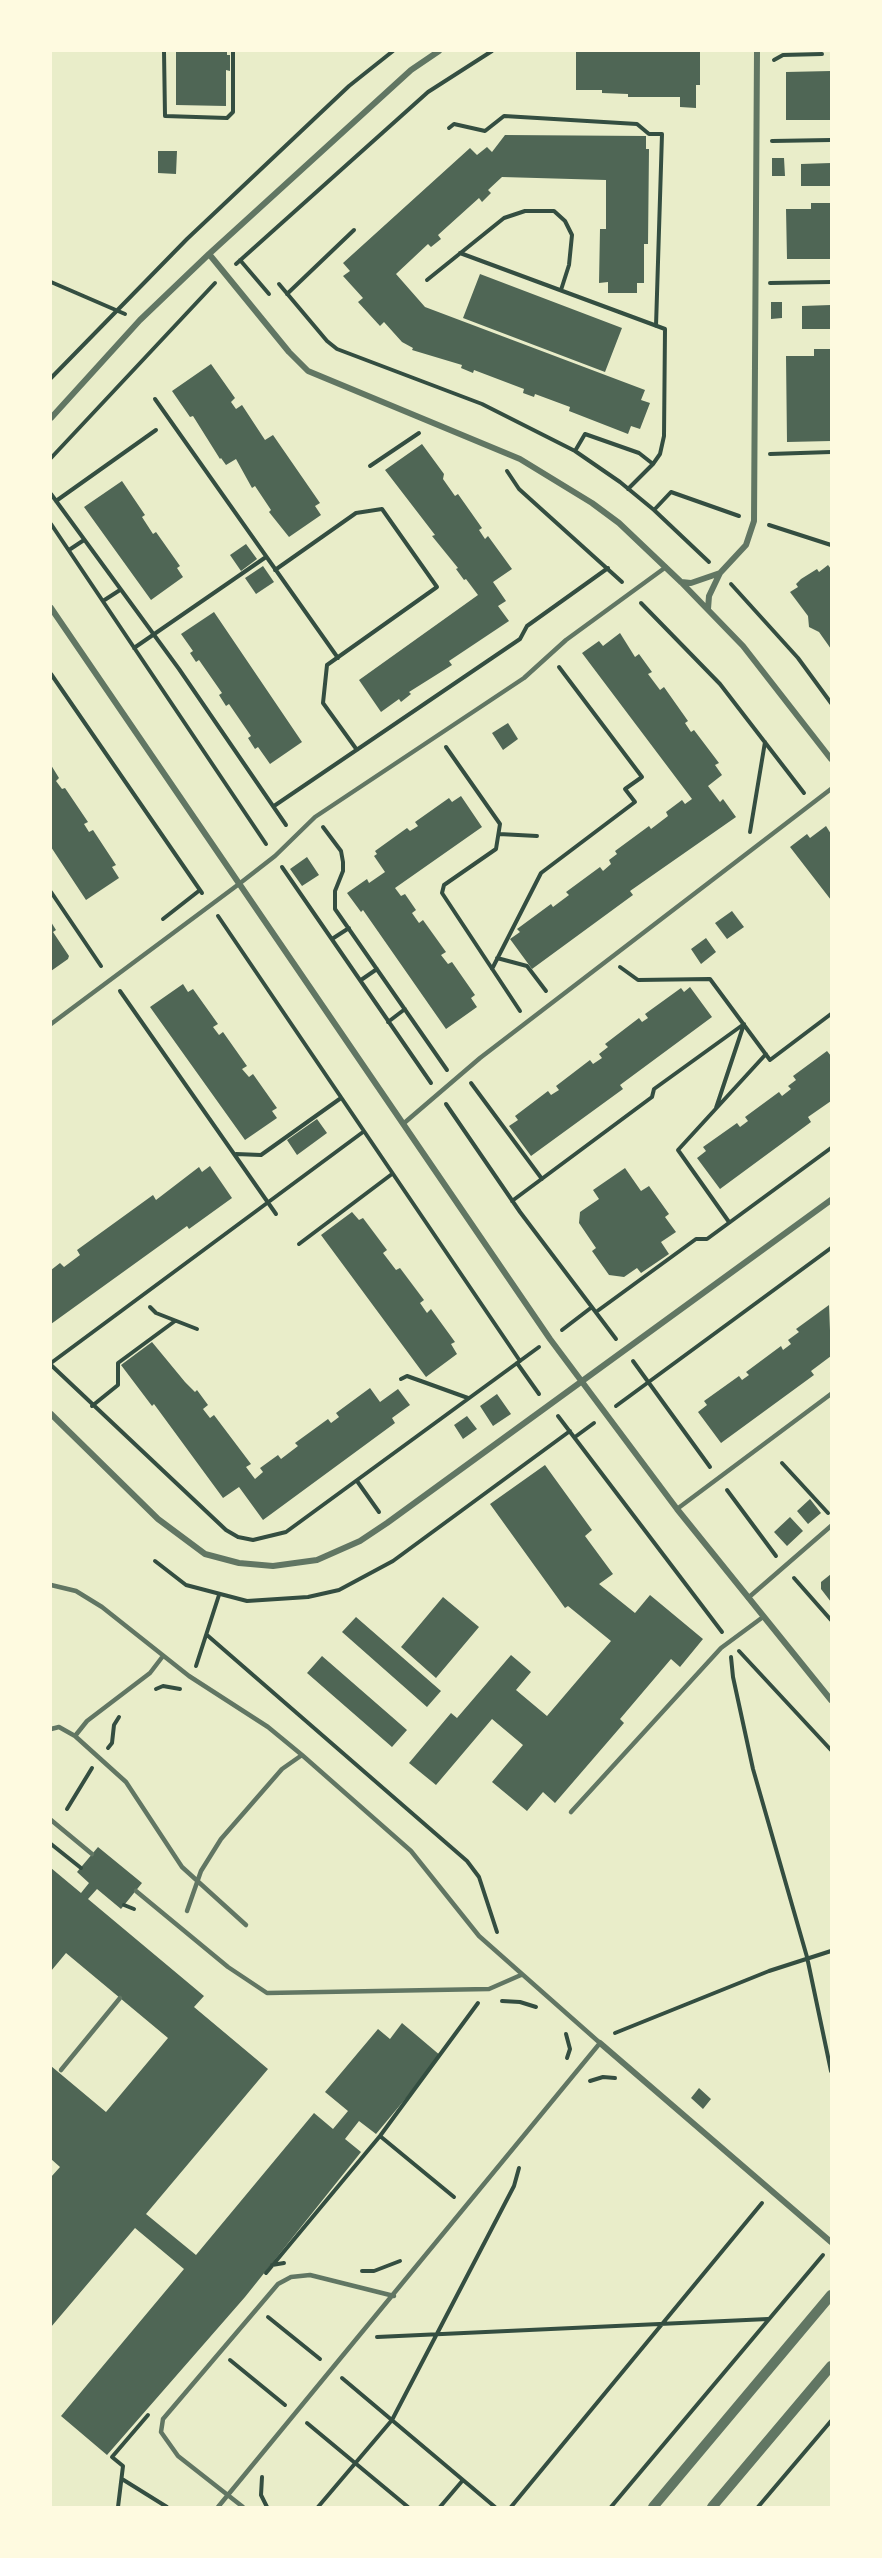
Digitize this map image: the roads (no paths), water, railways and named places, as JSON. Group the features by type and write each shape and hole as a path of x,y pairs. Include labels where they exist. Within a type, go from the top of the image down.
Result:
{"street":[{"path":"51,418 140,320 209,254 403,77 439,51"},
{"path":"708,609 709,596 720,573 746,545 754,521 757,51"},
{"path":"209,254 288,352 308,371 519,459 610,517 666,567 708,609 771,679 831,759"},
{"path":"681,582 691,583 720,573"},
{"path":"51,608 403,1124 581,1380 677,1509 831,1700"},
{"path":"51,1414 175,1534 205,1554 223,1560 273,1566 317,1560 360,1541 831,1200"},
{"path":"600,2043 831,2244"},
{"path":"653,2507 831,2295"},
{"path":"712,2507 831,2366"}],"lane":[{"path":"51,1024 211,906 295,838 315,817 524,678 549,654 666,567"},
{"path":"403,1124 463,1072 831,789"},
{"path":"677,1509 831,1394"},
{"path":"748,1598 831,1526"},
{"path":"51,1584 76,1591 87,1598 189,1676 268,1727 302,1755 411,1851 479,1936 600,2043 218,2507"},
{"path":"571,1812 721,1648 763,1617"},
{"path":"75,1736 99,1711 150,1673 163,1656"},
{"path":"51,1729 59,1727 75,1736 126,1782 182,1867 246,1925"},
{"path":"187,1911 199,1883 201,1871 221,1839 282,1769 302,1755"},
{"path":"51,1820 92,1854"},
{"path":"136,1891 228,1967 267,1993 489,1989 521,1975"},
{"path":"61,2070 120,1998"},
{"path":"243,2507 178,2456 161,2432 163,2419 278,2284 302,2275 394,2296"}]}
